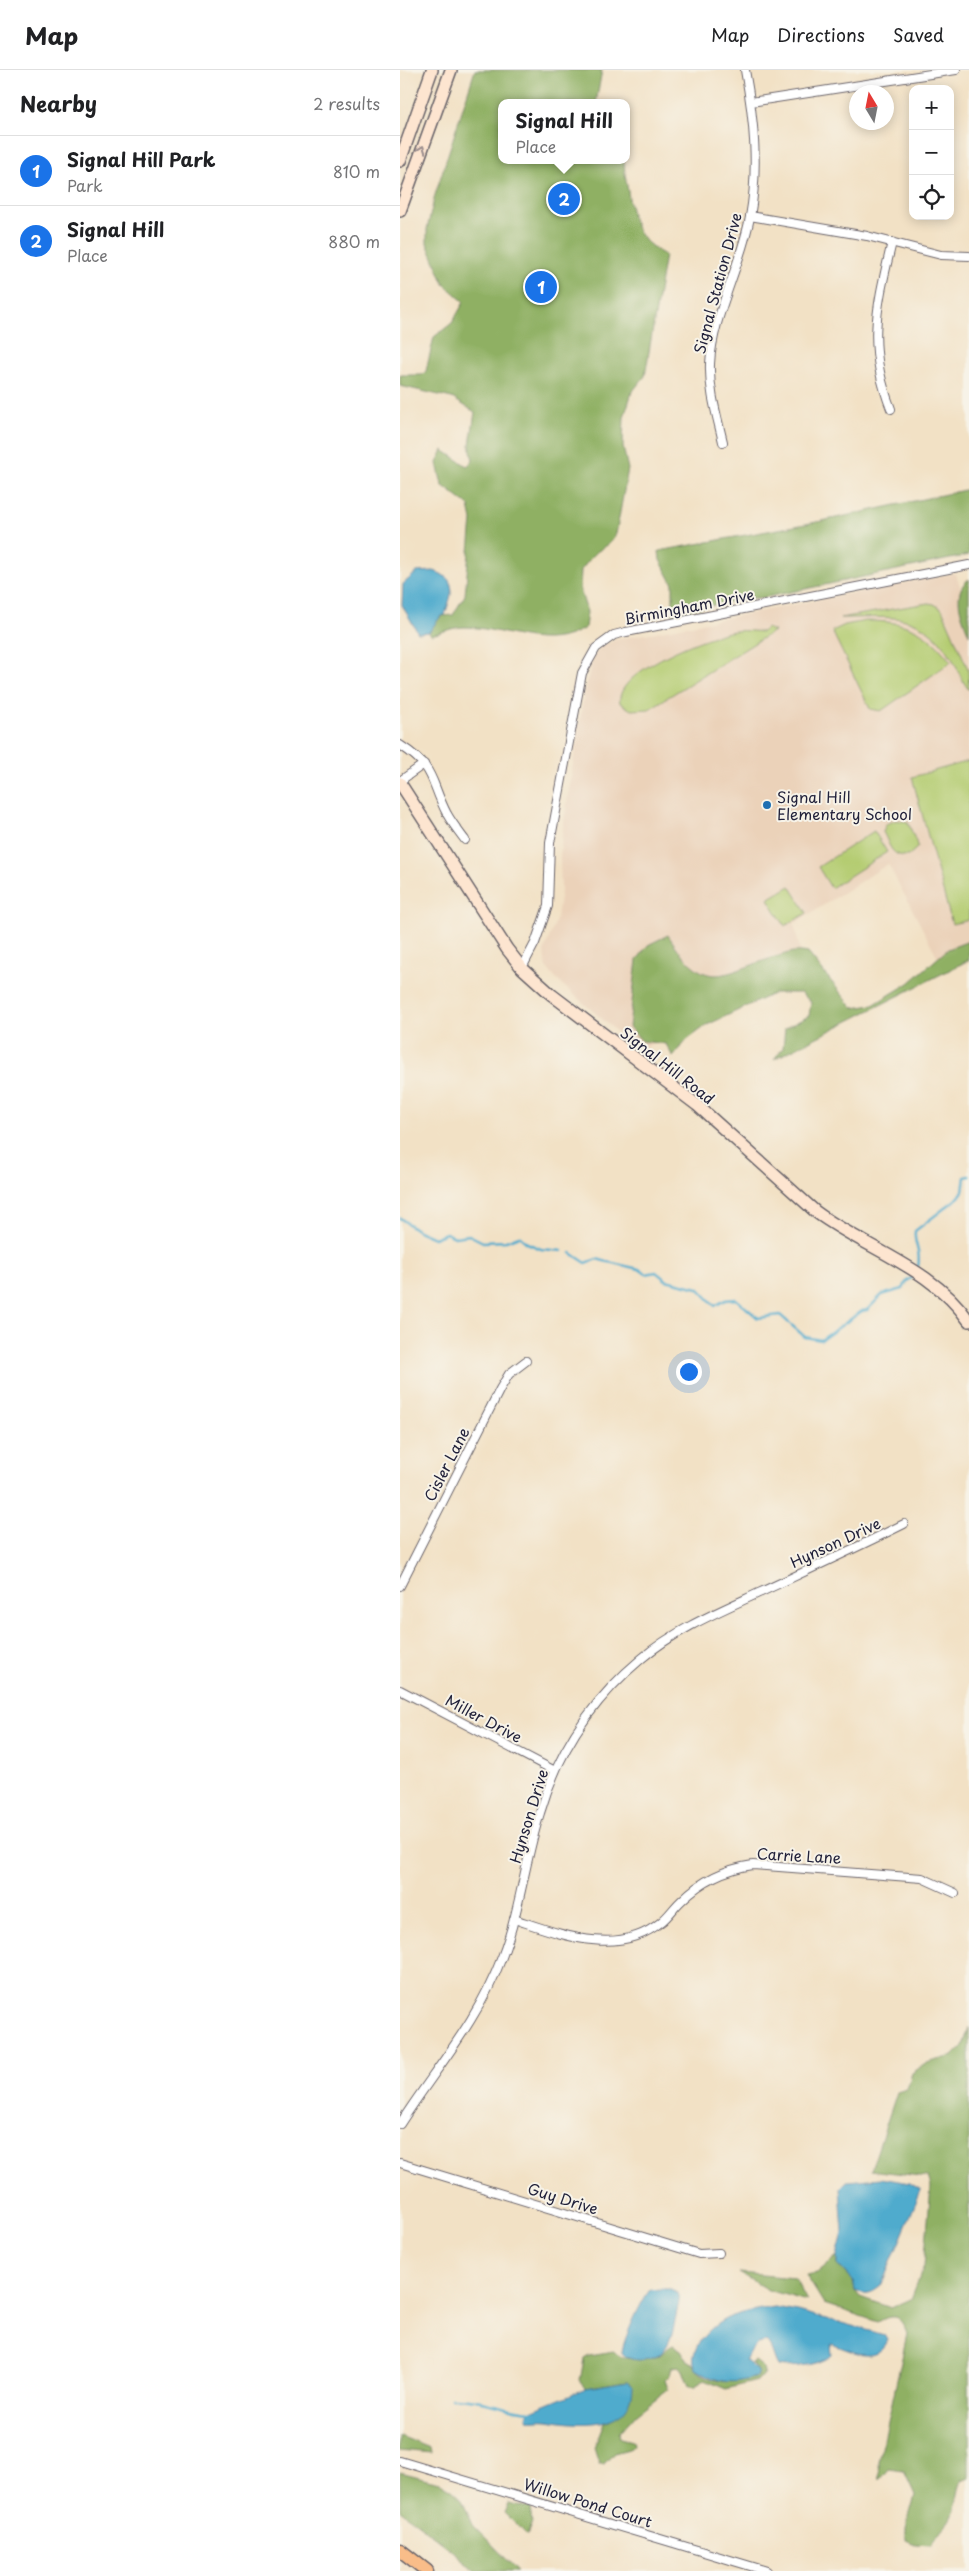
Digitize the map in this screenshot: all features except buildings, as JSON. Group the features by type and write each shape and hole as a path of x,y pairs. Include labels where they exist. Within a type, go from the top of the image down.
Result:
{"highway":[{"path":"400,2550 428,2571"}],"main road":[{"path":"400,161 432,70"},
{"path":"400,211 451,70"},
{"name":"Signal Hill Road","path":"400,782 507,950 522,968 552,995 690,1100 816,1212 835,1226 932,1283 957,1305 969,1321"}],"street":[{"name":"Signal Station Drive","path":"723,442 711,389 712,346 742,250 750,216 754,160 751,102 745,70"},
{"path":"751,102 956,70"},
{"path":"750,216 840,230 941,255 969,256"},
{"path":"891,409 878,370 875,332 878,302 892,242"},
{"name":"Birmingham Drive","path":"522,968 535,943 548,906 550,843 567,749 582,673 596,648 609,638 626,632 969,565"},
{"path":"400,745 424,764 433,776 446,812 465,840"},
{"path":"400,782 424,764"},
{"name":"Cisler Lane","path":"400,1586 500,1389 509,1374 526,1361"},
{"name":"Hynson Drive","path":"400,2124 449,2056 476,2013 502,1956 514,1919 539,1814 555,1771 565,1749 590,1711 620,1677 650,1652 712,1614 904,1524"},
{"name":"Miller Drive","path":"400,1690 555,1771"},
{"name":"Carrie Lane","path":"514,1919 571,1938 603,1941 628,1938 642,1934 661,1922 687,1895 709,1878 739,1867 753,1865 922,1878 956,1893"},
{"name":"Guy Drive","path":"400,2163 699,2254 719,2252"},
{"name":"Willow Pond Court","path":"400,2461 767,2571"}],"shaded area":[{"name":"Signal Hill Elementary School","path":"955,573 969,610 969,955 944,969 888,864 794,924 802,958 639,1051 557,980 546,967 544,952 557,917 561,891 560,858 562,835 585,688 594,656 601,647 615,640"}],"green space":[{"path":"475,70 602,70 597,99 498,99 498,164 624,164 631,212 637,229 648,243 665,255 645,376 632,392 624,417 623,447 628,469 616,534 609,544 595,553 581,570 580,589 587,612 585,628 570,635 555,639 540,639 465,627 431,635 429,632 441,616 453,615 465,595 472,520 469,506 442,485 437,463 443,450 467,466 473,461 470,445 475,412 452,398 400,386 400,375 422,375 426,371 434,337 452,323 464,302 444,284 427,243 427,229 435,195"},
{"path":"969,489 969,555 762,598 746,598 673,614 673,584 660,560 659,551 822,521"},
{"path":"969,579 969,635 961,614 959,598 963,585"},
{"path":"928,603 942,609 968,669 969,690 946,649 923,627 898,618 840,618"},
{"path":"866,621 893,623 914,629 933,642 951,662 881,711 870,709 832,631 845,625"},
{"path":"766,628 774,631 649,709 631,710 620,703 622,691 632,679 647,667 666,656 723,634 738,631 762,632"},
{"path":"969,761 969,920 952,924 912,777"},
{"path":"897,820 908,822 918,847 908,856 902,856 894,852 883,832 886,824"},
{"path":"874,831 887,852 831,888 818,867"},
{"path":"790,886 807,913 785,926 768,899"},
{"path":"668,935 681,954 693,966 704,973 715,975 726,974 791,952 808,953 853,1008 873,1005 909,983 948,949 969,941 969,960 774,1059 783,1048 785,1028 809,1016 811,1002 801,993 775,993 707,1025 687,1040 673,1057 666,1044 642,1041 629,1027 637,960 648,945"},
{"path":"969,2027 969,2477 962,2480 955,2511 951,2519 931,2545 915,2544 906,2540 906,2528 915,2495 904,2471 889,2469 880,2480 879,2462 907,2334 905,2328 897,2318 889,2317 878,2322 824,2304 806,2275 817,2273 837,2256 837,2264 853,2281 855,2291 860,2297 891,2308 911,2299 924,2266 931,2186 928,2177 871,2170 897,2092 907,2089 912,2073 927,2063 953,2056 963,2046"},
{"path":"739,2273 795,2278 807,2301 768,2290"},
{"path":"673,2345 681,2350 689,2363 693,2364 698,2371 713,2379 739,2381 756,2377 758,2371 752,2363 755,2361 763,2367 764,2373 757,2381 726,2389 705,2380 695,2386 689,2386 683,2370 678,2366 672,2367 670,2375 665,2380 668,2389 636,2414 619,2433 620,2438 632,2441 633,2445 629,2449 614,2453 604,2464 599,2464 594,2448 604,2422 608,2421 627,2381 586,2388 580,2381 584,2359 589,2356 613,2352 630,2359 643,2360 660,2355"},
{"path":"400,2436 430,2448 431,2453 400,2450"},
{"path":"400,2472 439,2482 452,2490 462,2499 473,2525 518,2571 475,2571 457,2554 400,2510"},
{"path":"508,2503 530,2508 532,2522 527,2535 504,2512"}],"water":[{"path":"434,571 448,579 451,594 445,615 441,616 429,632 418,633 402,605 403,584 417,572"},
{"path":"881,2178 910,2183 921,2190 881,2286 872,2292 863,2293 855,2291 853,2281 837,2264 837,2256 843,2233 840,2188 847,2181"},
{"path":"671,2289 679,2294 679,2302 670,2340 662,2352 656,2356 649,2359 635,2360 622,2353 625,2340 642,2302 650,2290"},
{"path":"775,2307 798,2311 874,2332 884,2335 887,2340 882,2348 869,2354 853,2352 831,2344 832,2355 828,2358 815,2363 790,2367 778,2366 766,2342 757,2344 745,2360 758,2371 756,2377 747,2380 732,2382 718,2380 696,2369 694,2361 698,2344 710,2329 718,2323 738,2314"},
{"path":"627,2381 633,2386 630,2401 624,2411 614,2418 602,2422 588,2423 528,2420 527,2415 531,2411 586,2388"}],"waterway":[{"path":"918,1266 919,1256 915,1231 959,1197 963,1191 965,1177 969,1176"},
{"path":"400,1218 418,1231 434,1238 446,1233 455,1237 469,1235 483,1242 506,1241 519,1236 527,1243 541,1249 562,1251"},
{"path":"571,1253 586,1263 597,1259 639,1269 646,1274 656,1272 666,1280 698,1288 715,1306 725,1300 736,1299 758,1318 780,1315 805,1337 821,1340 862,1311 867,1310 882,1295 903,1289 907,1281 913,1277"},
{"path":"451,2398 472,2399 531,2411"}],"place":[{"name":"Signal Hill","path":"564,199"},
{"name":"Signal Hill Park","path":"541,287"},
{"name":"Signal Hill Elementary School","path":"767,805"}]}
